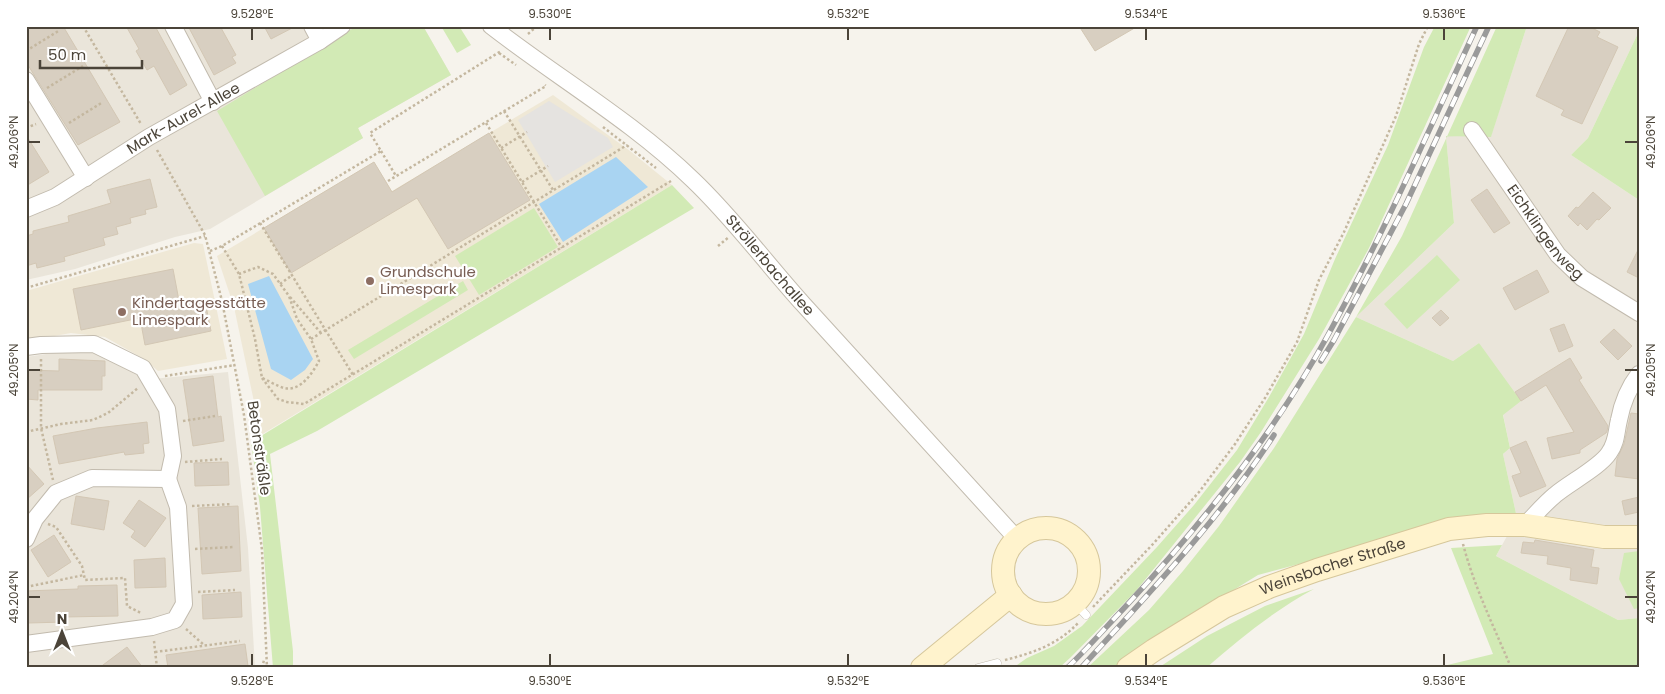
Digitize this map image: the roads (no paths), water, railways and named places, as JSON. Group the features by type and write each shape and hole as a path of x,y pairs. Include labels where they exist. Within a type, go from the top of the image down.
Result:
{"street":[{"path":"173,26 213,102"},
{"path":"312,26 320,41"},
{"name":"Mark-Aurel-Allee","path":"26,209 55,197 150,137 320,41 342,26"},
{"name":"Ströllerbachallee","path":"491,26 616,116 692,179 740,229 802,302 1017,539"},
{"path":"26,80 86,178"},
{"name":"Eichklingenweg","path":"1472,130 1558,255 1582,278 1639,313"},
{"path":"26,644 152,627 175,620 184,604 178,507 169,471 173,456 168,408 143,368 94,344 34,346"},
{"path":"1525,525 1554,496 1598,464 1609,453 1616,439 1619,420 1632,382 1639,374"},
{"path":"26,539 35,519 56,493 92,478 169,471"},
{"name":"Weinsbacher Straße","path":"1128,668 1224,607 1269,587 1449,529 1487,525 1525,525 1604,537 1639,537"},
{"path":"1050,528 1064,532 1076,540 1085,551 1089,564 1089,579 1080,609 1062,610 1048,614 1034,612 1021,606 1011,595 1005,583 1003,570 1005,558 1017,539 1036,529 1050,528"},
{"path":"922,668 1011,595"}],"lane":[{"path":"978,668 997,662"}],"water":[{"path":"616,157 648,187 563,242 539,204"},
{"path":"269,276 313,359 305,370 291,380 271,369 248,284"}],"waterway":[{"path":"1634,668 1639,666"}],"railway":[{"path":"1067,668 1154,575 1209,510 1260,443 1307,372 1368,259 1477,26"},
{"path":"1321,361 1406,204 1489,26"},
{"path":"1081,668 1207,526 1274,435"}],"place":[{"name":"Grundschule Limespark","path":"370,281"},
{"name":"Kindertagesstätte Limespark","path":"122,312"}]}
